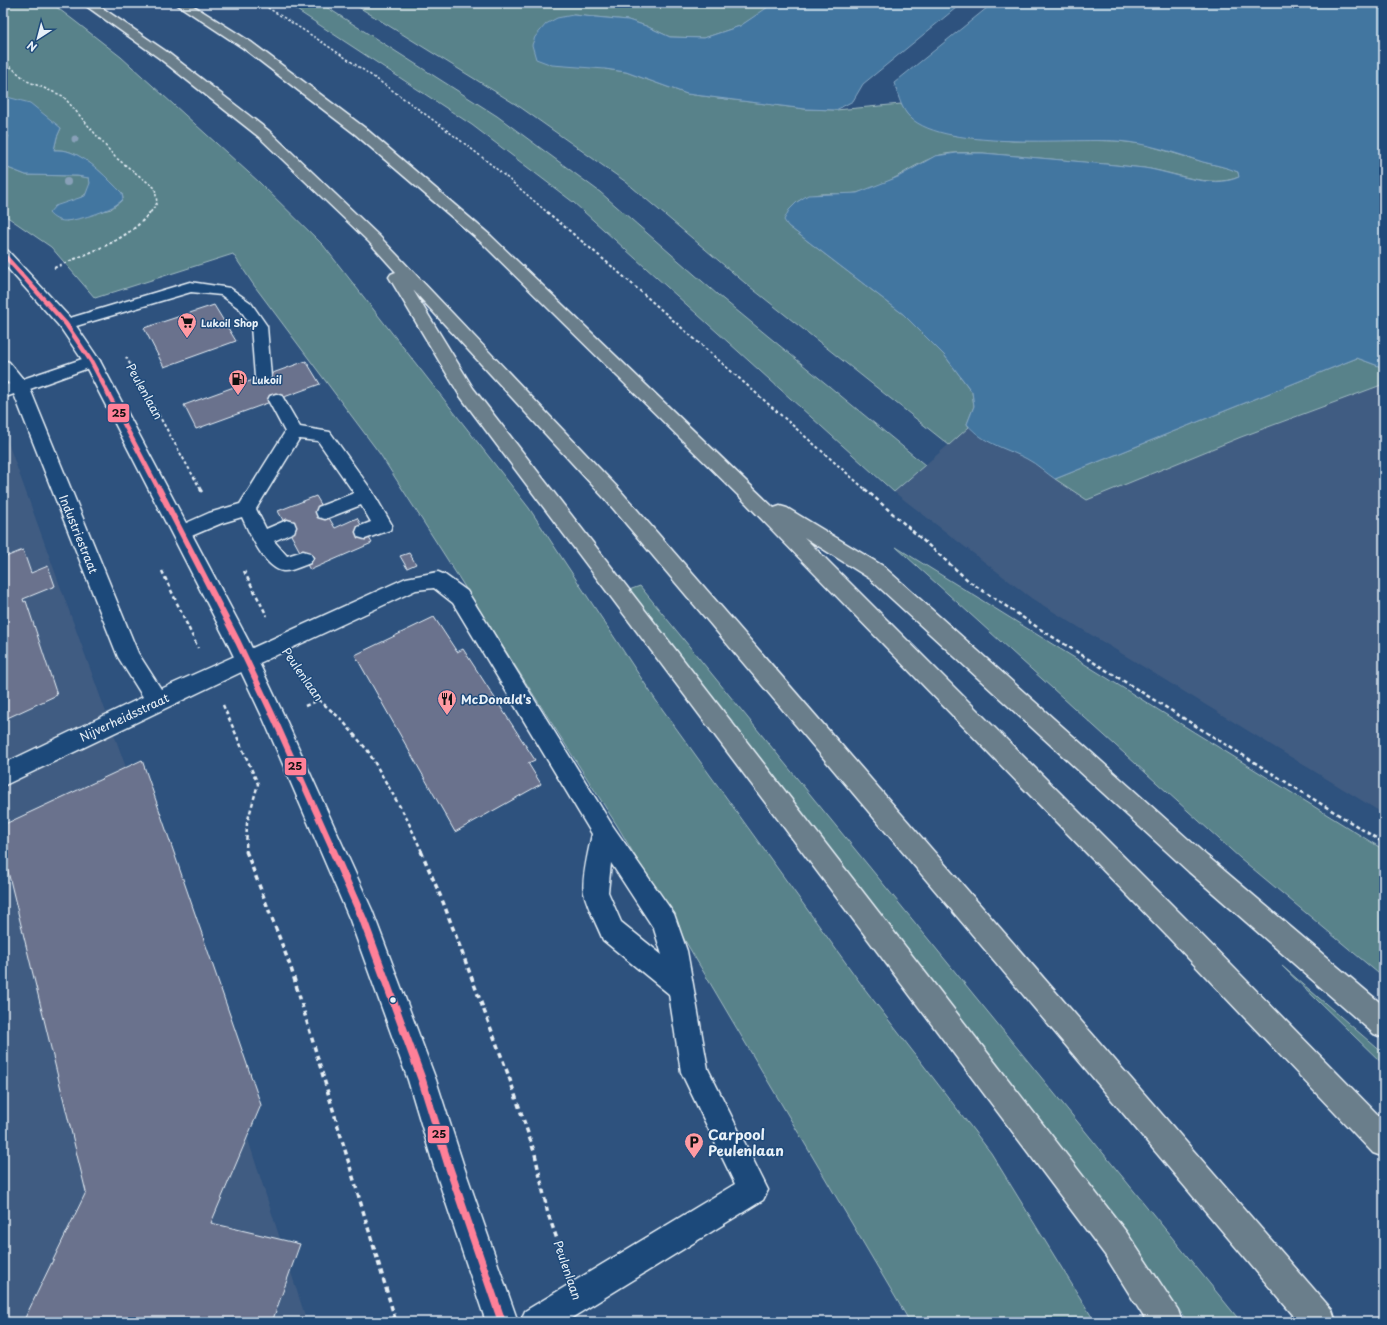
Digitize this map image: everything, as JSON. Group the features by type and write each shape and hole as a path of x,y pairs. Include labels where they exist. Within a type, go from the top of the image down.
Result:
{"highway":[{"path":"88,3 163,55 264,134 374,239 612,494 1320,1322"},
{"path":"181,3 247,45 360,131 474,229 750,495 1178,929 1384,1142"},
{"path":"374,239 466,392 1116,1244 1166,1322"},
{"path":"750,495 876,572 1198,864 1384,1024"}],"street":[{"path":"3,254 66,324 92,361 182,533 274,718 363,919 422,1080 449,1167 502,1322"},
{"path":"11,389 92,361"},
{"name":"Industriestraat","path":"3,366 11,389 129,657 157,701"},
{"name":"Nijverheidsstraat","path":"3,775 246,660"}],"lane":[{"path":"66,324 190,287 225,291 246,306 259,326 263,377"},
{"path":"276,400 294,432"},
{"path":"182,533 216,518 247,509 294,432"},
{"path":"294,432 324,436 383,525 365,532"},
{"path":"325,512 365,496"},
{"path":"247,509 261,538 274,557 284,564 303,558"},
{"path":"261,538 287,527"},
{"path":"246,660 412,583 438,580 460,597 604,833 664,923 674,951 695,1072 754,1190 607,1278 578,1298 536,1322"},
{"path":"604,833 597,870 596,892 612,931 681,987"}],"path":[{"path":"260,3 311,34 400,95 480,155 615,269 970,582 1040,629 1384,843"},
{"path":"3,51 5,62 3,66"},
{"path":"5,62 27,81 63,96 115,157 155,188 157,203 145,219 128,234 54,268"},
{"path":"3,222 11,229"},
{"path":"48,263 58,273"},
{"name":"Peulenlaan","path":"97,315 131,364 216,518 282,644 319,700 341,719 368,751 407,819 444,902 508,1074 535,1154 548,1214 578,1298"},
{"path":"162,570 192,633 258,784 247,823 245,850 291,968 396,1322"}],"shaded area":[{"path":"774,3 962,3 863,84 853,101 836,110 805,109 687,94 626,72 552,65 536,59 532,45 535,37 546,24 557,18 573,15 628,20 670,37 704,38 740,26"},
{"path":"993,3 1384,3 1384,368 1357,358 1055,479 1031,461 987,441 973,431 967,424 974,406 972,392 945,356 903,314 788,226 784,220 789,210 797,202 808,195 857,193 898,177 935,156 957,153 983,153 1144,168 1204,181 1228,181 1239,177 1238,172 1229,169 1161,149 1128,142 1006,141 946,134 923,126 907,114 901,103 894,83"},
{"path":"7,97 30,103 61,128 54,150 68,151 84,159 122,193 123,199 105,211 79,219 63,221 52,216 49,213 55,206 85,196 90,183 89,178 77,176 26,175 3,166 3,149 9,136 3,133 3,98"},
{"path":"1384,384 1384,814 1031,598 894,492 969,427 974,433 993,445 1028,459 1055,479 1241,437"},
{"path":"3,429 140,806 307,1322 3,1322"}],"green space":[{"path":"3,3 51,3 121,57 259,182 323,245 529,508 655,699 864,988 991,1153 1095,1322 910,1322 618,827 380,454 253,284 233,254 95,298 51,247 3,214 3,166 26,175 77,176 89,178 89,190 80,198 73,201 66,221 111,209 123,199 122,193 84,159 68,151 54,150 61,128 7,97 3,98"},
{"path":"286,3 320,3 497,116 600,192 718,295 925,465 894,492 573,202 472,125"},
{"path":"352,3 774,3 740,26 704,38 670,37 628,20 573,15 605,69 626,72 687,94 805,109 836,110 901,104 908,115 952,135 1013,141 1077,140 1118,141 1143,144 1228,168 1238,172 1239,177 1228,180 1204,180 1144,168 983,153 952,153 940,155 924,161 877,187 848,194 813,195 797,202 788,226 903,314 945,356 972,392 974,406 967,424 969,427 949,445 745,283 626,182 520,107"},
{"path":"1357,358 1384,368 1384,384 1241,437 1087,500 1055,479"},
{"path":"896,547 1384,850 1384,978 1240,858"},
{"path":"640,586 1241,1322 1188,1322 629,590"},
{"path":"1282,966 1384,1054 1384,1065"}],"building":[{"path":"214,305 236,341 164,367 144,328"},
{"path":"306,361 320,384 196,429 184,405"},
{"path":"316,496 335,528 357,518 372,543 310,570 278,511"},
{"path":"23,550 31,573 48,566 55,586 23,599 24,602 26,601 57,695 3,720 3,558"},
{"path":"409,553 416,564 407,568 400,556"},
{"path":"434,617 457,652 463,649 535,760 528,763 541,784 455,832 355,655"},
{"path":"142,760 261,1105 211,1223 300,1244 272,1322 23,1322 86,1192 3,851 3,825"}],"transit line":[{"name":"25","path":"3,254 66,324 91,361 238,642 274,718 363,919 422,1080 449,1167 502,1322"}],"place":[{"name":"Lukoil Shop","path":"187,339"},
{"name":"Lukoil","path":"238,396"},
{"name":"McDonald's","path":"447,716"},
{"name":"Carpool Peulenlaan","path":"694,1159"}]}
